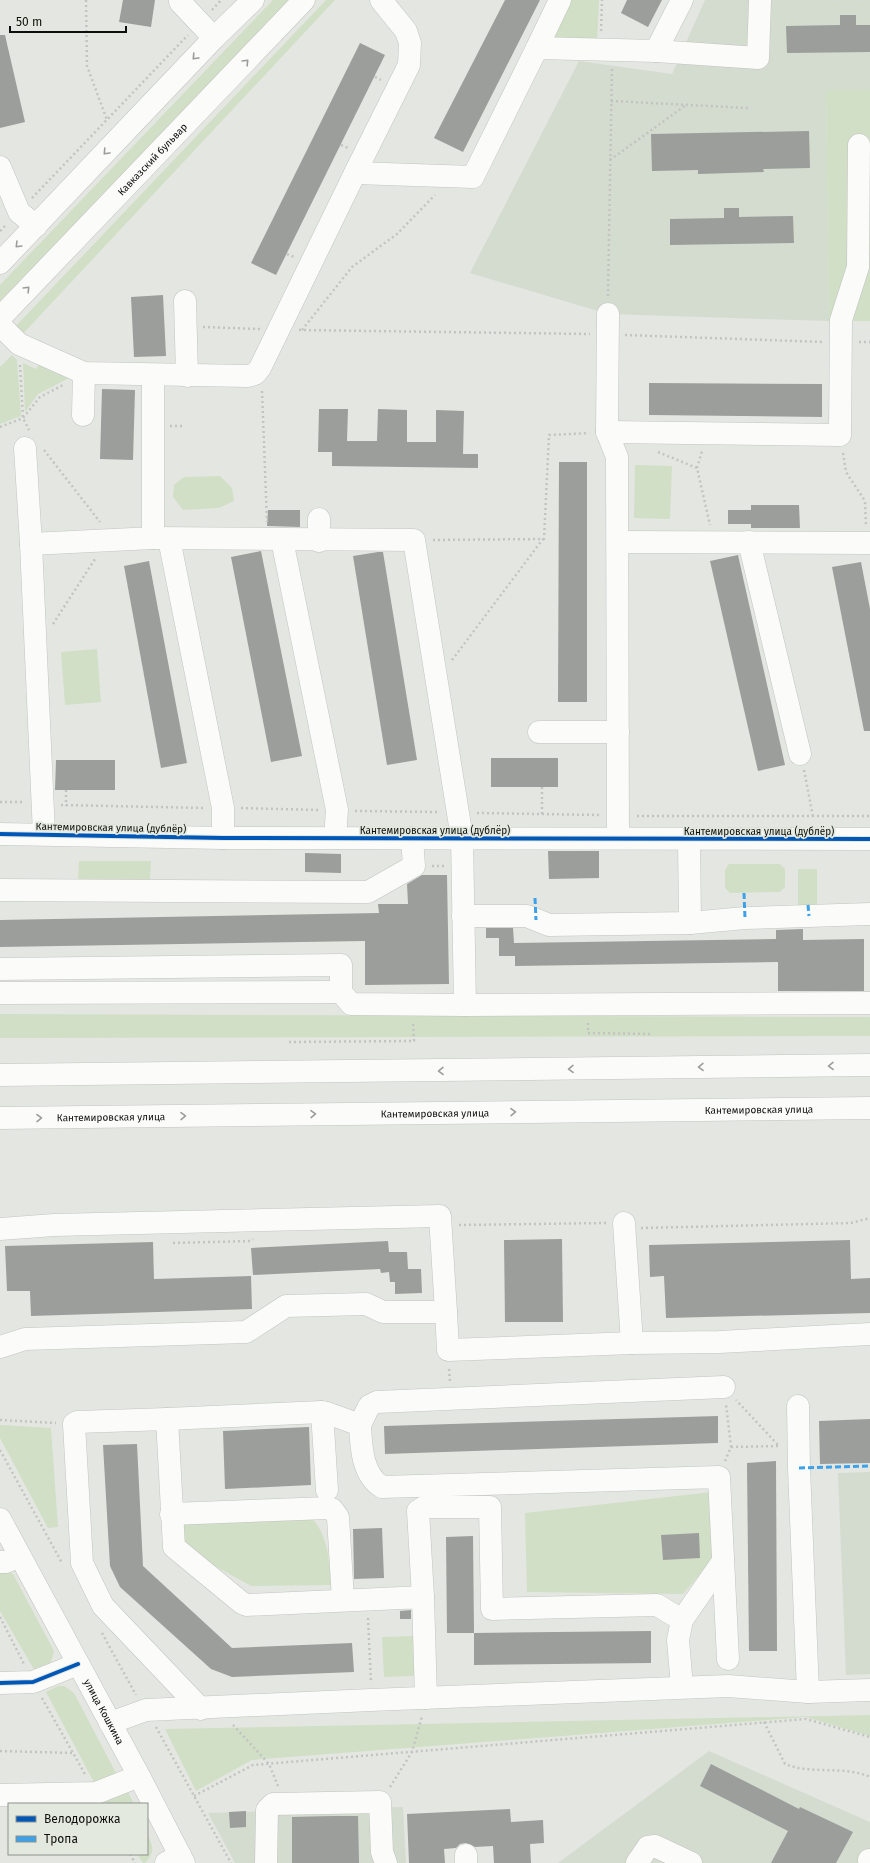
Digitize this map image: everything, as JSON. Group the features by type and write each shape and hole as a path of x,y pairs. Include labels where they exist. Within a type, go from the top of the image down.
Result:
{"main road":[{"path":"0,263 36,226 206,31 252,0"},
{"name":"Кавказский бульвар","path":"0,318 304,0"},
{"path":"0,326 19,344 84,374 248,376 255,374 260,368 409,65 410,43 406,31 381,0"},
{"path":"355,173 473,177 560,0"},
{"path":"656,51 682,0"},
{"path":"537,48 609,56 656,51 758,58 760,0"},
{"path":"180,2 206,31"},
{"path":"607,432 840,435 841,320 858,267 859,145"},
{"path":"0,167 19,212 36,226"},
{"path":"185,301 186,376"},
{"path":"608,324 607,432 617,457 618,838"},
{"path":"82,415 84,374"},
{"path":"153,375 161,539 223,808 223,838"},
{"path":"33,443 31,544 36,650 37,772 44,802 44,834"},
{"path":"318,541 319,519"},
{"path":"31,544 161,539 318,541 414,540 462,838 465,1005"},
{"path":"275,540 337,810 335,838"},
{"path":"618,542 749,542 869,548"},
{"path":"749,542 800,754"},
{"path":"539,732 618,732"},
{"name":"Кантемировская улица (дублёр)","path":"0,834 223,838 618,838 870,840"},
{"path":"0,890 368,892 414,866 412,838"},
{"path":"689,839 690,922"},
{"path":"463,916 526,916 549,926 690,922 745,918 870,914"},
{"path":"0,969 341,965 341,992 351,1004 465,1005 870,1003"},
{"path":"0,993 341,992"},
{"path":"0,1074 870,1065"},
{"name":"Кантемировская улица","path":"0,1118 870,1108"},
{"path":"0,1229 54,1225 440,1216 448,1350 632,1343 719,1342 870,1334"},
{"path":"625,1226 632,1343"},
{"path":"0,1346 25,1339 246,1332 286,1306 366,1304 383,1312 446,1312"},
{"path":"724,1387 377,1402 370,1406 360,1425 361,1444 369,1475 374,1482 382,1487 719,1477 728,1658"},
{"path":"798,1406 808,1692"},
{"path":"210,1708 103,1606 82,1563 74,1424 76,1422 322,1412 360,1425"},
{"path":"322,1412 327,1490"},
{"path":"167,1419 171,1514 175,1550 242,1603 422,1597"},
{"path":"426,1698 418,1512 424,1507 490,1507 492,1609 657,1605 682,1620"},
{"path":"171,1514 332,1509 338,1517 343,1600"},
{"name":"улица Кошкина","path":"0,1519 10,1559 78,1664 139,1776 177,1860"},
{"path":"682,1687 678,1640 682,1620 723,1561"},
{"path":"0,1682 33,1682 78,1664"},
{"path":"110,1723 146,1710 371,1700 728,1686 808,1692 870,1690"},
{"path":"0,1795 96,1793 139,1776"},
{"path":"266,1863 267,1810 273,1804 380,1802 382,1852 386,1863"},
{"path":"637,1863 648,1847 655,1846 691,1863"}],"path":[{"path":"86,0 87,66 107,120"},
{"path":"0,231 107,120 206,31 221,0"},
{"path":"602,0 609,56 611,101 608,324"},
{"path":"611,101 748,108"},
{"path":"610,160 686,105"},
{"path":"302,331 352,267 397,234 453,176"},
{"path":"185,330 195,327 302,331 608,324 840,343 870,342"},
{"path":"20,358 23,418 33,443 110,540 36,650"},
{"path":"262,387 275,540"},
{"path":"437,680 544,539 549,435 607,432"},
{"path":"840,435 846,472 866,501 869,548"},
{"path":"656,451 697,468 714,542"},
{"path":"414,540 544,539"},
{"path":"800,754 813,817"},
{"path":"542,787 542,814"},
{"path":"66,790 66,806"},
{"path":"0,802 44,802 66,806 619,816 870,816"},
{"path":"588,1033 653,1034"},
{"path":"289,1042 414,1041"},
{"path":"441,1225 625,1226 851,1223 870,1218"},
{"path":"448,1350 451,1399"},
{"path":"724,1387 779,1446 731,1447"},
{"path":"719,1477 731,1447 724,1387"},
{"path":"0,1420 74,1424"},
{"path":"0,1450 65,1567"},
{"path":"368,1600 371,1700"},
{"path":"0,1617 33,1682 96,1793"},
{"path":"99,1629 231,1863"},
{"path":"380,1802 412,1752 426,1698"},
{"path":"210,1708 269,1764 286,1804"},
{"path":"194,1796 253,1765 806,1719 870,1737"},
{"path":"764,1722 785,1764 795,1768 842,1770 870,1777"},
{"path":"0,1751 73,1753"}],"shaded area":[{"path":"705,0 870,0 870,90 826,91 829,321 608,314 470,273 579,61 672,74"},
{"path":"870,1472 870,1674 846,1675 838,1473"},
{"path":"709,1751 870,1822 870,1863 558,1863"},
{"path":"403,1807 406,1863 235,1863 208,1813"}],"green space":[{"path":"273,0 294,0 0,301 0,285"},
{"path":"326,0 335,0 19,338 14,328"},
{"path":"564,0 599,0 597,46 543,45"},
{"path":"826,90 870,90 870,321 829,321"},
{"path":"12,355 17,360 21,416 0,424 0,367"},
{"path":"23,363 36,369 39,364 71,377 38,394 25,412"},
{"path":"635,465 672,466 670,519 634,518"},
{"path":"220,476 232,488 234,501 219,508 183,510 173,497 174,485 184,477"},
{"path":"97,649 101,702 65,705 61,652"},
{"path":"79,861 151,861 150,881 78,881"},
{"path":"729,864 780,864 785,869 785,887 780,892 730,893 725,888 725,870"},
{"path":"798,869 817,869 817,905 798,905"},
{"path":"0,1014 870,1017 870,1036 0,1038"},
{"path":"0,1425 51,1428 58,1527 48,1528 0,1438"},
{"path":"712,1492 713,1559 683,1594 527,1592 525,1513"},
{"path":"307,1513 320,1529 324,1537 332,1585 251,1586 175,1544 176,1523"},
{"path":"0,1572 9,1572 13,1574 54,1651 50,1665 35,1671 0,1611"},
{"path":"413,1636 414,1676 384,1677 382,1637"},
{"path":"58,1686 64,1686 74,1693 117,1775 96,1786 46,1692"},
{"path":"870,1715 870,1736 806,1717 252,1760 196,1791 165,1729"},
{"path":"128,1792 134,1803 106,1803 105,1800"},
{"path":"148,1835 152,1845 152,1852 151,1856 145,1863 143,1863 138,1855 148,1855"}],"building":[{"path":"123,0 155,0 151,27 119,22"},
{"path":"505,0 540,0 463,152 434,138"},
{"path":"627,0 662,0 648,27 621,13"},
{"path":"840,15 856,15 856,25 870,25 870,52 787,53 786,26 840,25"},
{"path":"0,35 5,35 25,122 0,128"},
{"path":"360,43 385,55 276,275 251,263"},
{"path":"809,131 810,168 763,169 764,172 698,174 698,170 652,171 651,134"},
{"path":"724,208 739,208 739,217 793,216 794,243 670,245 670,219 724,218"},
{"path":"163,295 166,356 134,357 131,297"},
{"path":"649,383 822,384 822,417 649,415"},
{"path":"102,389 135,390 133,460 100,459"},
{"path":"319,409 348,409 347,441 377,441 378,409 407,410 407,442 436,442 436,410 464,411 463,454 478,454 478,468 332,466 332,452 318,452"},
{"path":"559,462 587,462 587,702 558,702"},
{"path":"751,505 799,505 800,528 751,528 751,524 728,524 728,510 751,510"},
{"path":"268,510 300,510 300,527 267,526"},
{"path":"261,551 302,756 271,762 231,557"},
{"path":"383,552 417,760 387,765 353,556"},
{"path":"738,555 785,765 758,771 710,561"},
{"path":"149,561 187,763 161,768 124,566"},
{"path":"861,562 870,609 870,731 864,731 832,567"},
{"path":"491,758 558,758 558,787 491,787"},
{"path":"56,760 115,760 115,790 55,790"},
{"path":"548,851 599,851 599,878 549,879"},
{"path":"305,853 341,854 341,873 305,872"},
{"path":"422,875 447,875 449,984 365,985 365,941 0,947 0,920 379,913 378,904 408,904 407,884"},
{"path":"486,928 513,928 514,943 776,939 776,930 803,929 803,940 864,939 864,991 778,991 778,962 515,966 515,956 499,956 499,938 486,938"},
{"path":"562,1239 563,1322 505,1322 504,1240"},
{"path":"850,1240 851,1279 870,1278 870,1313 666,1318 664,1276 650,1277 649,1245"},
{"path":"388,1241 389,1252 407,1252 408,1269 421,1269 422,1293 395,1294 395,1282 390,1282 389,1272 381,1273 380,1269 253,1275 251,1248"},
{"path":"153,1242 154,1279 251,1276 252,1309 31,1316 30,1291 7,1291 5,1246"},
{"path":"718,1416 718,1443 385,1454 384,1426"},
{"path":"870,1419 870,1463 820,1464 819,1421"},
{"path":"309,1427 311,1485 225,1489 223,1431"},
{"path":"137,1444 143,1566 232,1648 352,1643 354,1672 232,1677 211,1669 120,1587 110,1566 103,1445"},
{"path":"776,1461 777,1651 749,1651 747,1463"},
{"path":"382,1528 384,1578 354,1579 353,1529"},
{"path":"699,1533 700,1558 663,1560 661,1535"},
{"path":"473,1536 474,1633 447,1633 446,1537"},
{"path":"411,1610 411,1619 400,1619 400,1611"},
{"path":"651,1631 651,1663 474,1665 474,1633"},
{"path":"711,1764 799,1809 800,1807 853,1832 836,1863 771,1863 788,1831 700,1786"},
{"path":"510,1809 511,1822 543,1820 544,1843 530,1844 531,1863 494,1863 493,1846 475,1847 466,1843 460,1844 456,1848 444,1849 445,1863 409,1863 407,1814"},
{"path":"246,1811 246,1827 230,1828 229,1812"},
{"path":"358,1816 359,1863 292,1863 292,1817"}],"marked path":[{"path":"744,893 745,918"},
{"path":"535,898 536,920"},
{"path":"808,905 809,916"},
{"path":"799,1468 870,1466"}],"cycle path":[{"path":"0,834 223,838 870,839"},
{"path":"0,1683 33,1682 78,1664"}]}
